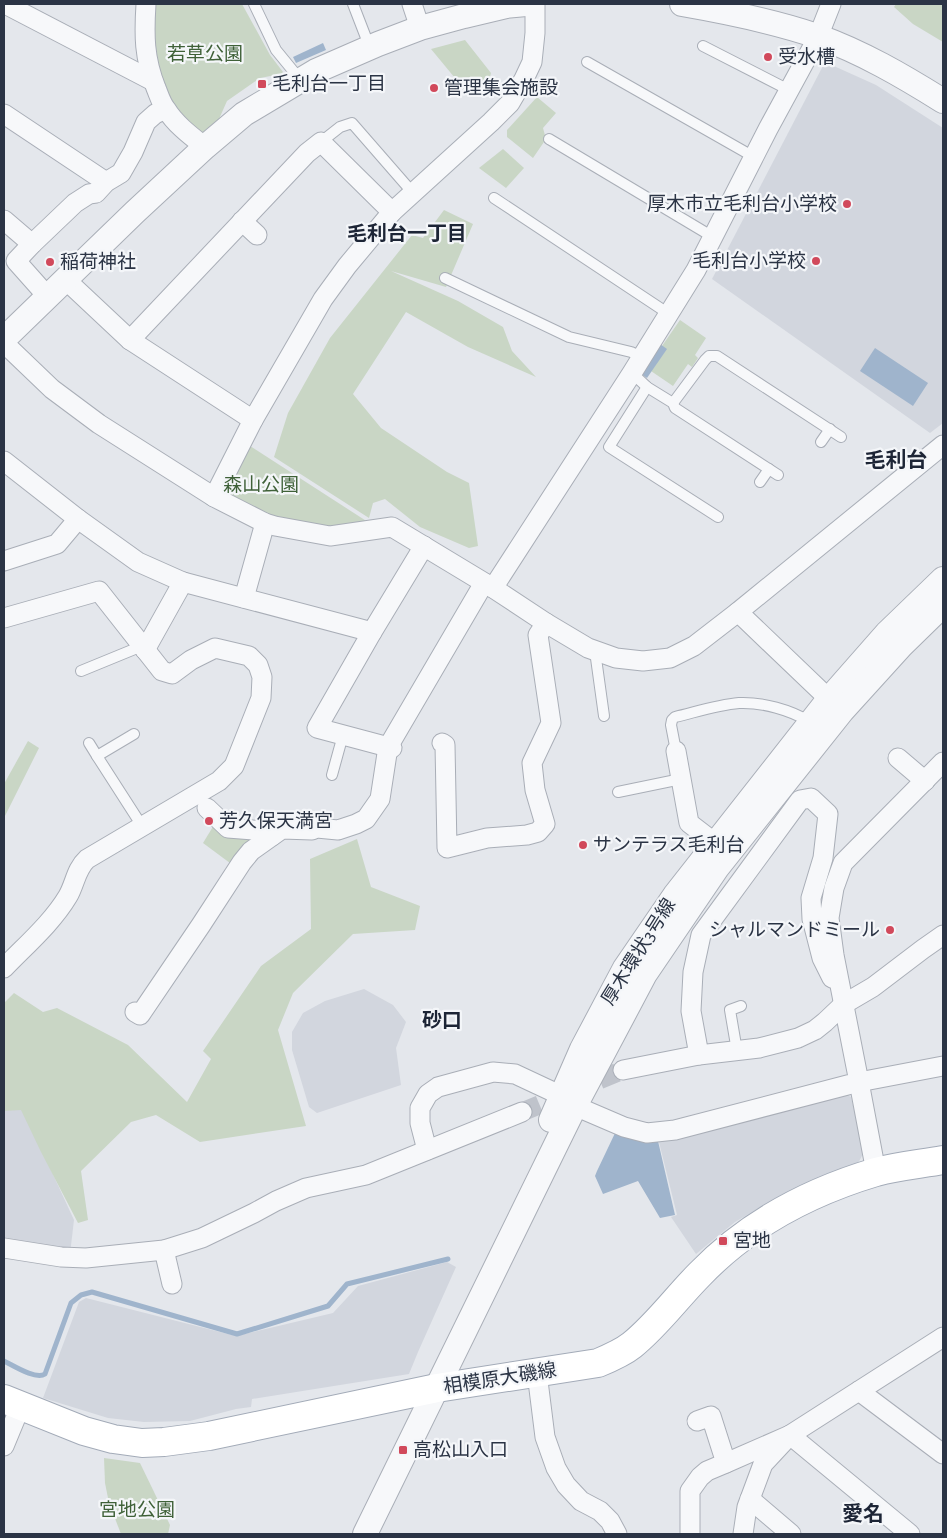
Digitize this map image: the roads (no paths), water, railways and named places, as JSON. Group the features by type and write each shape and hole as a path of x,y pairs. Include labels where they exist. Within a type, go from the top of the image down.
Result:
{"main road":[{"name":"相模原大磯線","path":"12,1402 84,1431 106,1437 142,1443 164,1442 209,1436 437,1388 598,1363 631,1346 707,1267 734,1242 768,1218 809,1196 876,1172 943,1160"}],"street":[{"path":"5,4 153,81"},
{"path":"146,4 145,48 153,81 165,109 205,147"},
{"path":"412,4 420,28"},
{"path":"526,4 506,6 420,28 316,70 244,114 205,147 135,212 4,341 52,389 99,424 214,497 265,523 330,536 392,527 546,623 595,650 616,658 643,661 670,658 694,646 943,445"},
{"path":"214,497 253,420 323,299 347,266 392,212 510,103 532,62 535,4"},
{"path":"682,4 750,16 818,36 887,68 943,101"},
{"path":"135,1012 140,1015 195,920 251,852 282,829 312,830 317,828 338,830 356,824 366,819 380,799 390,748 489,586 632,373 696,270 818,36 831,4"},
{"path":"48,297 16,261 76,203 89,194 96,193 106,182 121,173 133,152 146,122 155,114 165,109"},
{"path":"4,114 106,182"},
{"path":"130,340 307,152 321,142 392,212"},
{"path":"4,220 32,244"},
{"path":"242,221 257,236"},
{"path":"66,280 130,340 253,420"},
{"path":"4,461 78,519 138,562 183,582 372,632"},
{"path":"4,561 57,544 78,519"},
{"path":"244,598 265,523"},
{"path":"390,748 317,728 424,546"},
{"name":"厚木環状3号線","path":"568,1101 582,1048 625,968 674,895 829,698 887,633 943,579"},
{"path":"143,648 183,582"},
{"path":"4,618 99,591 162,671 172,674 202,653 215,648 249,656 258,664 262,677 261,698 234,766 219,781 81,864 68,896 60,907 4,968"},
{"name":"厚木環状3号線","path":"365,1534 437,1388 463,1307 507,1219 568,1101 645,974 717,868 842,711 901,646 943,605"},
{"path":"738,612 829,698"},
{"path":"442,743 445,744 447,848 487,838 527,835 538,832 545,824 536,790 532,763 551,723 538,635 546,623"},
{"path":"676,751 689,823 714,843"},
{"path":"898,758 925,780"},
{"path":"876,1172 829,918 834,888 843,863 943,762"},
{"path":"699,1055 691,1011 693,972 701,935 800,800 811,798 828,814 823,858 811,898 812,919 822,958 842,995"},
{"path":"206,808 228,828 265,831 272,836"},
{"path":"623,1070 699,1055 759,1048 798,1038 815,1030 842,995 873,987 943,935"},
{"path":"427,1150 420,1123 420,1108 428,1094 438,1087 493,1072 515,1074 624,1127 648,1133 675,1130 859,1082 943,1066"},
{"path":"4,1248 61,1257 86,1258 164,1250 202,1238 306,1188 366,1175 522,1112"},
{"path":"164,1250 172,1284"},
{"path":"690,1534 690,1491 700,1477 726,1463 790,1435 943,1337"},
{"path":"537,1373 545,1437 556,1468 566,1485 581,1501 600,1512 610,1522 617,1534"},
{"path":"859,1391 943,1454"},
{"path":"4,1446 12,1402"},
{"path":"710,1416 726,1463"},
{"path":"743,1534 750,1500 763,1464 790,1435"},
{"path":"790,1435 910,1534"},
{"path":"750,1500 790,1534"}],"lane":[{"path":"254,4 276,50 294,72 298,81"},
{"path":"352,4 370,48"},
{"path":"703,46 789,90"},
{"path":"587,62 754,157"},
{"path":"321,142 340,126 352,123 413,193"},
{"path":"549,139 713,237"},
{"path":"494,198 669,314"},
{"path":"444,278 569,337 631,352 642,357"},
{"path":"673,403 705,360 709,356 717,356 841,437"},
{"path":"632,373 646,386 673,403 675,408 778,475"},
{"path":"646,386 609,447 718,517"},
{"path":"821,442 830,429"},
{"path":"760,482 769,469"},
{"path":"81,670 143,648"},
{"path":"595,650 604,716"},
{"path":"676,751 671,724 672,720 719,706 741,703 761,705 781,709 801,716 810,722"},
{"path":"97,756 134,734"},
{"path":"332,775 343,736"},
{"path":"88,743 142,826"},
{"path":"618,792 681,779"},
{"path":"737,1050 730,1010 741,1006"}],"water":[{"path":"323,43 326,50 296,63 293,57"},
{"path":"660,344 667,349 647,378 641,374"},
{"path":"875,348 928,383 913,406 860,371"},
{"path":"616,1131 645,1140 658,1141 675,1215 660,1218 638,1181 603,1194 595,1176"}],"waterway":[{"path":"4,1361 31,1374 45,1374 71,1303 81,1295 92,1292 237,1334 328,1306 347,1284 448,1259"}],"tunnel":[{"path":"522,1112 623,1070"}],"place":[{"name":"受水槽","path":"768,57"},
{"name":"毛利台一丁目","path":"262,84"},
{"name":"管理集会施設","path":"434,88"},
{"name":"厚木市立毛利台小学校","path":"847,204"},
{"name":"毛利台小学校","path":"816,261"},
{"name":"稲荷神社","path":"50,262"},
{"name":"芳久保天満宮","path":"209,821"},
{"name":"サンテラス毛利台","path":"583,845"},
{"name":"シャルマンドミール","path":"890,930"},
{"name":"宮地","path":"723,1241"},
{"name":"高松山入口","path":"403,1450"}],"district":[{"name":"毛利台一丁目","path":"407,234"},
{"name":"毛利台","path":"896,460"},
{"name":"砂口","path":"442,1021"},
{"name":"愛名","path":"863,1514"}],"park label":[{"name":"若草公園","path":"205,54"},
{"name":"森山公園","path":"261,485"},
{"name":"宮地公園","path":"137,1510"}]}
